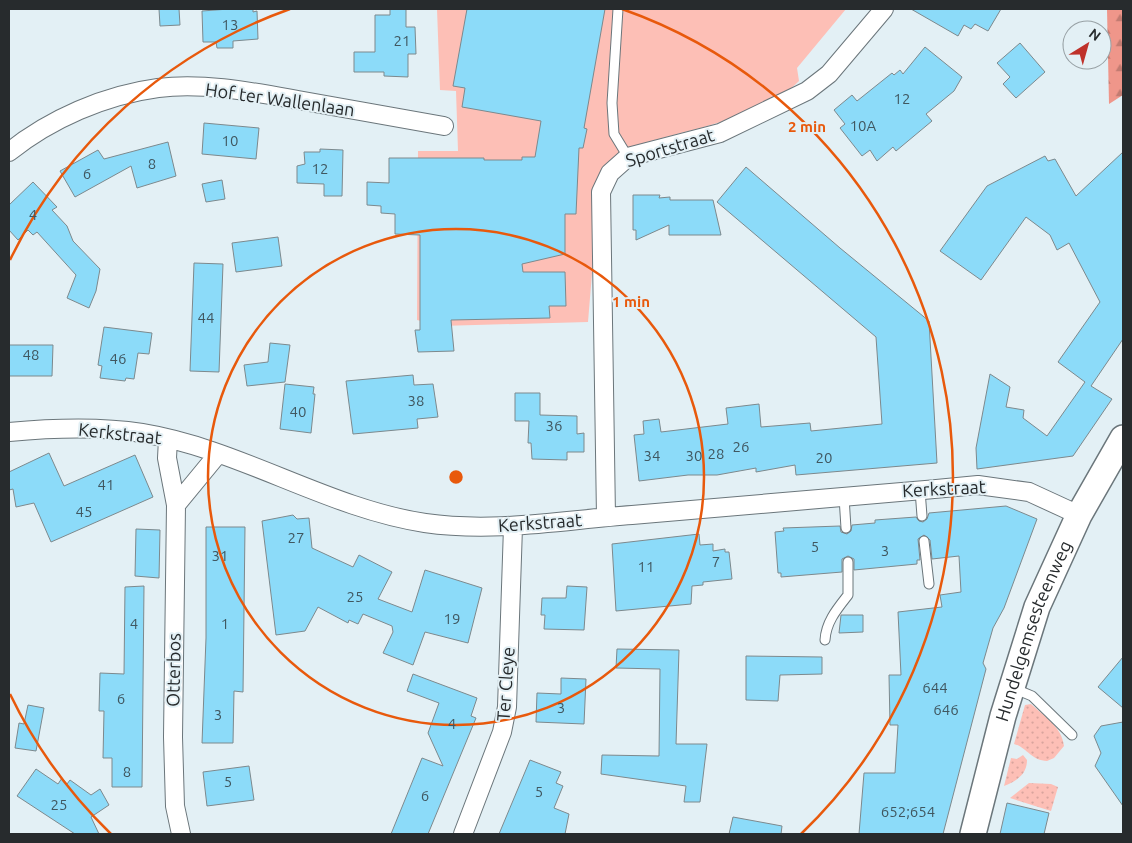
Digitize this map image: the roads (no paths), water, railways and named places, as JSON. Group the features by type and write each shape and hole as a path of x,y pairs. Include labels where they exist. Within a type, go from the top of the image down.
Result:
{"main road":[{"name":"Hundelgemsesteenweg","path":"973,834 1003,716 1036,607 1080,515 1123,438"}],"street":[{"name":"Sportstraat","path":"606,517 601,192 610,173 618,163 628,157 720,133 807,91 829,74 884,9"},
{"name":"Hof ter Wallenlaan","path":"9,152 42,128 88,108 121,96 159,88 204,88 251,92 444,126"},
{"name":"Kerkstraat","path":"9,432 50,429 104,429 142,433 218,454 295,484 391,515 425,523 513,527 581,522 606,517 978,485 1029,492 1080,515"},
{"name":"Otterbos","path":"168,439 167,458 176,505 173,737 175,806 181,834"},
{"path":"176,505 218,454"},
{"name":"Ter Cleye","path":"463,834 502,732 506,707 513,527"}],"lane":[{"path":"618,9 612,103 614,134 628,157"},
{"path":"920,490 922,516"},
{"path":"844,497 846,528"},
{"path":"924,541 929,584"},
{"path":"825,640 825,630 848,595 848,562"},
{"path":"1013,688 1032,696 1072,734"}]}
